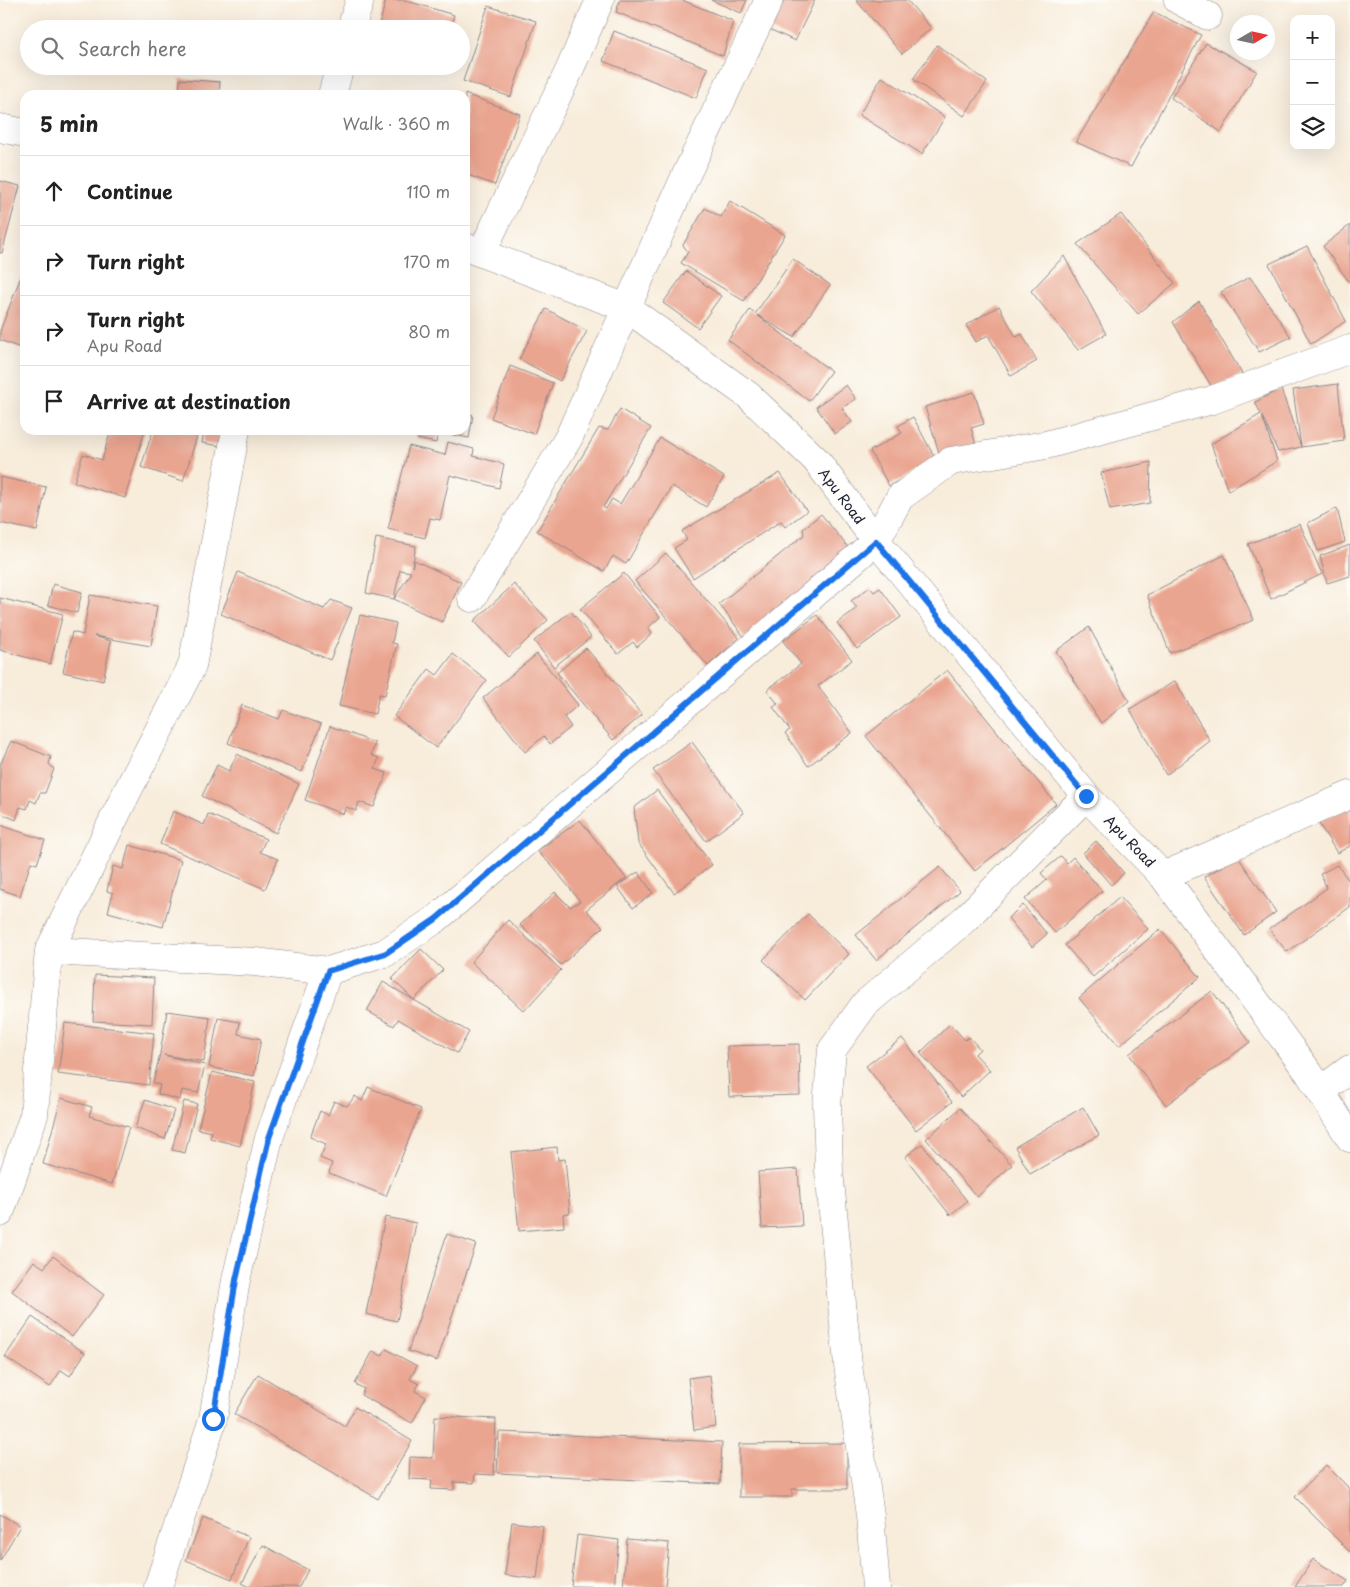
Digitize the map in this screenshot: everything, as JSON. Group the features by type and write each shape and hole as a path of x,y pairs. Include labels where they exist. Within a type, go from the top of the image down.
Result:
{"street":[{"path":"354,20 360,0"},
{"path":"473,249 569,71 600,0"},
{"path":"472,598 569,437 685,177 769,0"},
{"path":"1178,0 1208,16"},
{"path":"333,90 338,75"},
{"path":"0,128 20,132"},
{"name":"Apu Road","path":"473,249 627,308 749,396 816,460 876,541 1086,796 1162,876 1309,1073 1350,1138"},
{"path":"49,951 256,962 328,971 386,953 436,919 876,541 900,497 951,461 1046,444 1212,400 1350,349"},
{"path":"0,1213 34,1115 49,951 127,792 192,666 235,435"},
{"path":"1162,876 1350,795"},
{"path":"876,1587 870,1515 848,1365 829,1171 826,1104 832,1050 865,1004 965,919 1086,796"},
{"path":"158,1587 213,1419 236,1280 269,1138 328,971"},
{"path":"1320,1090 1350,1069"}],"building":[{"path":"386,0 404,0 454,15 453,20 380,20"},
{"path":"620,0 682,0 733,21 723,56 616,12"},
{"path":"711,0 747,0 741,13"},
{"path":"784,0 815,0 795,41 769,29"},
{"path":"856,0 907,0 931,28 902,54"},
{"path":"488,6 536,21 511,97 463,81 465,75 470,75 470,60"},
{"path":"1154,12 1201,35 1131,167 1076,142"},
{"path":"614,31 708,68 696,98 603,61"},
{"path":"1206,43 1230,56 1230,60 1237,60 1257,71 1221,132 1171,98"},
{"path":"937,45 987,82 964,116 913,79"},
{"path":"882,77 945,117 922,154 859,115"},
{"path":"180,79 220,82 219,90 179,90"},
{"path":"470,96 520,114 495,185 470,176"},
{"path":"0,181 20,186 2,253 0,253"},
{"path":"730,201 785,235 744,301 681,263 688,252 683,245 705,208 721,217"},
{"path":"1121,214 1175,283 1138,314 1077,244"},
{"path":"1350,225 1350,283 1323,246"},
{"path":"1307,246 1346,321 1311,344 1269,264"},
{"path":"1064,256 1106,334 1078,350 1031,291"},
{"path":"793,259 830,285 794,337 757,315 831,371 809,401 728,340 750,310 755,314"},
{"path":"686,271 721,296 698,328 663,303"},
{"path":"1250,277 1291,337 1259,352 1221,292"},
{"path":"20,279 20,348 0,340 0,331"},
{"path":"1199,301 1242,374 1213,389 1173,322"},
{"path":"999,306 1016,337 1022,334 1037,361 1011,376 988,335 976,342 966,325"},
{"path":"546,309 587,331 560,381 519,359"},
{"path":"510,366 553,383 534,434 491,418"},
{"path":"1338,384 1344,441 1301,447 1293,390"},
{"path":"846,385 856,399 842,408 852,422 835,434 816,407"},
{"path":"1281,389 1301,447 1278,452 1262,416 1277,461 1228,491 1211,444 1261,414 1255,402"},
{"path":"974,392 984,424 971,428 976,445 940,456 925,407"},
{"path":"620,409 651,428 603,507 606,509 612,499 620,504 660,438 724,477 706,507 672,486 626,564 613,556 604,571 537,531 599,428 608,430"},
{"path":"470,414 473,415 470,432"},
{"path":"913,417 936,460 889,486 870,451 902,433 898,426"},
{"path":"110,435 144,435 125,498 74,482 83,454 102,460"},
{"path":"151,435 197,435 183,481 141,467"},
{"path":"203,435 222,435 221,446 202,443"},
{"path":"418,435 437,435 436,443 417,439"},
{"path":"454,435 470,435 469,438"},
{"path":"448,442 474,449 473,456 504,464 499,488 450,475 440,520 430,518 425,538 388,529 409,446 445,455"},
{"path":"1151,462 1150,503 1110,510 1101,473"},
{"path":"780,473 807,511 785,527 781,521 693,578 674,548 687,540 682,531"},
{"path":"0,477 46,487 37,531 0,523"},
{"path":"1337,508 1345,542 1318,551 1308,523"},
{"path":"821,514 851,551 745,638 719,604 804,535 803,529"},
{"path":"1300,524 1322,574 1271,599 1248,544"},
{"path":"376,538 416,546 412,567 414,560 461,582 442,622 394,599 366,593","holes":["400,570 411,572 394,599"]},
{"path":"1350,545 1350,576 1327,583 1320,556"},
{"path":"666,553 739,638 708,666 635,581"},
{"path":"1224,555 1254,620 1170,653 1147,595"},
{"path":"238,572 324,609 331,600 352,608 330,660 221,614"},
{"path":"624,573 660,617 648,628 652,634 637,647 633,642 618,654 580,609"},
{"path":"53,584 82,592 77,613 48,605"},
{"path":"514,584 548,620 509,657 474,621"},
{"path":"870,587 874,592 880,588 901,617 857,649 837,623 857,608 851,601"},
{"path":"90,595 157,606 151,646 94,636 111,641 103,681 63,672 72,632 83,635"},
{"path":"0,598 63,614 50,664 0,650"},
{"path":"571,611 591,637 554,667 534,641"},
{"path":"360,615 396,623 392,643 397,644 385,695 379,694 375,714 339,706"},
{"path":"817,615 852,660 818,686 852,733 808,766 785,733 790,730 773,707 778,704 767,690 801,664 783,641"},
{"path":"1089,627 1129,701 1101,723 1056,651"},
{"path":"586,648 642,715 613,740 557,673"},
{"path":"453,654 487,680 436,748 394,716 429,669 437,675"},
{"path":"537,654 578,705 564,717 571,727 550,744 544,736 525,752 483,698"},
{"path":"947,670 1056,804 975,871 866,736"},
{"path":"1175,681 1210,741 1166,775 1130,709"},
{"path":"242,705 279,719 283,710 321,724 302,772 228,743"},
{"path":"330,726 375,743 371,755 379,758 375,769 387,773 374,807 359,802 356,811 346,807 343,814 305,800"},
{"path":"11,741 51,757 49,764 54,769 45,793 40,793 36,803 30,800 27,809 20,807 16,820 0,813 0,765"},
{"path":"692,742 744,813 706,841 653,770"},
{"path":"237,754 299,784 276,833 202,796 217,765 229,771"},
{"path":"657,790 712,865 674,893 638,843 634,808"},
{"path":"1350,806 1350,846 1337,853 1318,822"},
{"path":"173,811 204,825 208,814 266,839 260,852 278,859 265,889 160,844"},
{"path":"580,820 626,878 586,910 603,927 561,965 520,925 555,892 570,907 580,901 553,867 537,851"},
{"path":"0,825 45,840 37,864 31,862 20,896 0,889"},
{"path":"1096,841 1124,873 1111,885 1083,853"},
{"path":"129,845 181,860 163,927 108,912 113,893 107,891 113,866 123,869"},
{"path":"1061,856 1067,863 1073,857 1102,891 1055,933 1025,899 1047,880 1041,873"},
{"path":"1238,857 1276,912 1244,935 1204,877"},
{"path":"1337,865 1350,882 1350,907 1287,952 1269,929 1327,888 1320,874"},
{"path":"940,867 960,891 876,960 856,935"},
{"path":"638,872 653,893 633,908 617,886"},
{"path":"1120,897 1148,929 1093,977 1065,945"},
{"path":"1023,905 1047,934 1032,947 1008,918"},
{"path":"808,914 849,954 805,1000 763,960"},
{"path":"508,920 561,970 524,1011 471,962"},
{"path":"1160,929 1200,977 1119,1046 1079,998"},
{"path":"421,949 443,970 414,1000 392,979"},
{"path":"95,975 154,978 152,1024 93,1021"},
{"path":"383,982 469,1032 457,1053 398,1019 394,1026 367,1011"},
{"path":"1212,991 1250,1042 1166,1105 1129,1054"},
{"path":"167,1011 210,1017 204,1062 164,1055 205,1065 198,1093 182,1090 180,1100 158,1094 160,1085 153,1083"},
{"path":"218,1018 240,1022 238,1034 261,1039 254,1076 209,1067"},
{"path":"65,1023 154,1033 149,1085 58,1074"},
{"path":"950,1024 965,1040 969,1037 980,1049 975,1054 990,1070 961,1097 920,1053"},
{"path":"902,1038 952,1102 916,1130 866,1066"},
{"path":"799,1044 800,1095 729,1097 727,1046"},
{"path":"212,1072 255,1082 240,1146 210,1138 212,1132 198,1129"},
{"path":"368,1087 421,1109 386,1196 329,1173 332,1163 320,1158 326,1144 310,1137 320,1111 328,1115 334,1101 347,1106 355,1096 362,1101"},
{"path":"61,1098 92,1107 89,1116 129,1127 112,1184 43,1164"},
{"path":"145,1100 174,1110 165,1139 135,1128"},
{"path":"184,1101 197,1104 185,1153 172,1150"},
{"path":"1083,1107 1099,1135 1030,1174 1015,1147"},
{"path":"960,1108 1012,1165 977,1197 926,1139"},
{"path":"922,1144 967,1201 950,1215 905,1157"},
{"path":"557,1147 558,1160 565,1159 570,1213 563,1214 564,1227 519,1231 511,1152"},
{"path":"798,1169 802,1226 762,1228 758,1172"},
{"path":"385,1217 416,1223 397,1321 366,1314"},
{"path":"447,1234 476,1244 437,1361 408,1351"},
{"path":"53,1256 104,1295 72,1337 12,1291 34,1261 44,1268"},
{"path":"32,1317 85,1353 70,1376 61,1370 50,1387 5,1357"},
{"path":"386,1349 417,1366 410,1379 419,1384 415,1391 426,1397 412,1423 361,1395 364,1389 355,1384 373,1351 382,1356"},
{"path":"258,1374 345,1426 355,1407 412,1441 378,1499 234,1414"},
{"path":"710,1375 716,1427 694,1430 688,1378"},
{"path":"435,1416 496,1419 494,1475 475,1474 474,1483 454,1482 454,1490 431,1489 432,1480 409,1479 410,1457 433,1458"},
{"path":"499,1432 722,1442 720,1484 497,1473"},
{"path":"847,1443 847,1489 792,1489 792,1497 739,1497 739,1444"},
{"path":"1326,1465 1350,1489 1350,1552 1295,1497"},
{"path":"0,1514 20,1526 0,1561"},
{"path":"203,1518 249,1537 232,1579 186,1560"},
{"path":"512,1522 543,1526 537,1579 505,1575"},
{"path":"577,1535 619,1540 614,1587 571,1586"},
{"path":"627,1539 669,1543 665,1587 623,1587"},
{"path":"263,1545 308,1570 299,1587 250,1587 242,1583"},
{"path":"1313,1559 1348,1581 1344,1587 1295,1587"}],"route":[{"path":"213,1419 236,1280 269,1138 328,971 386,953 436,919 876,541 1086,796"}]}
